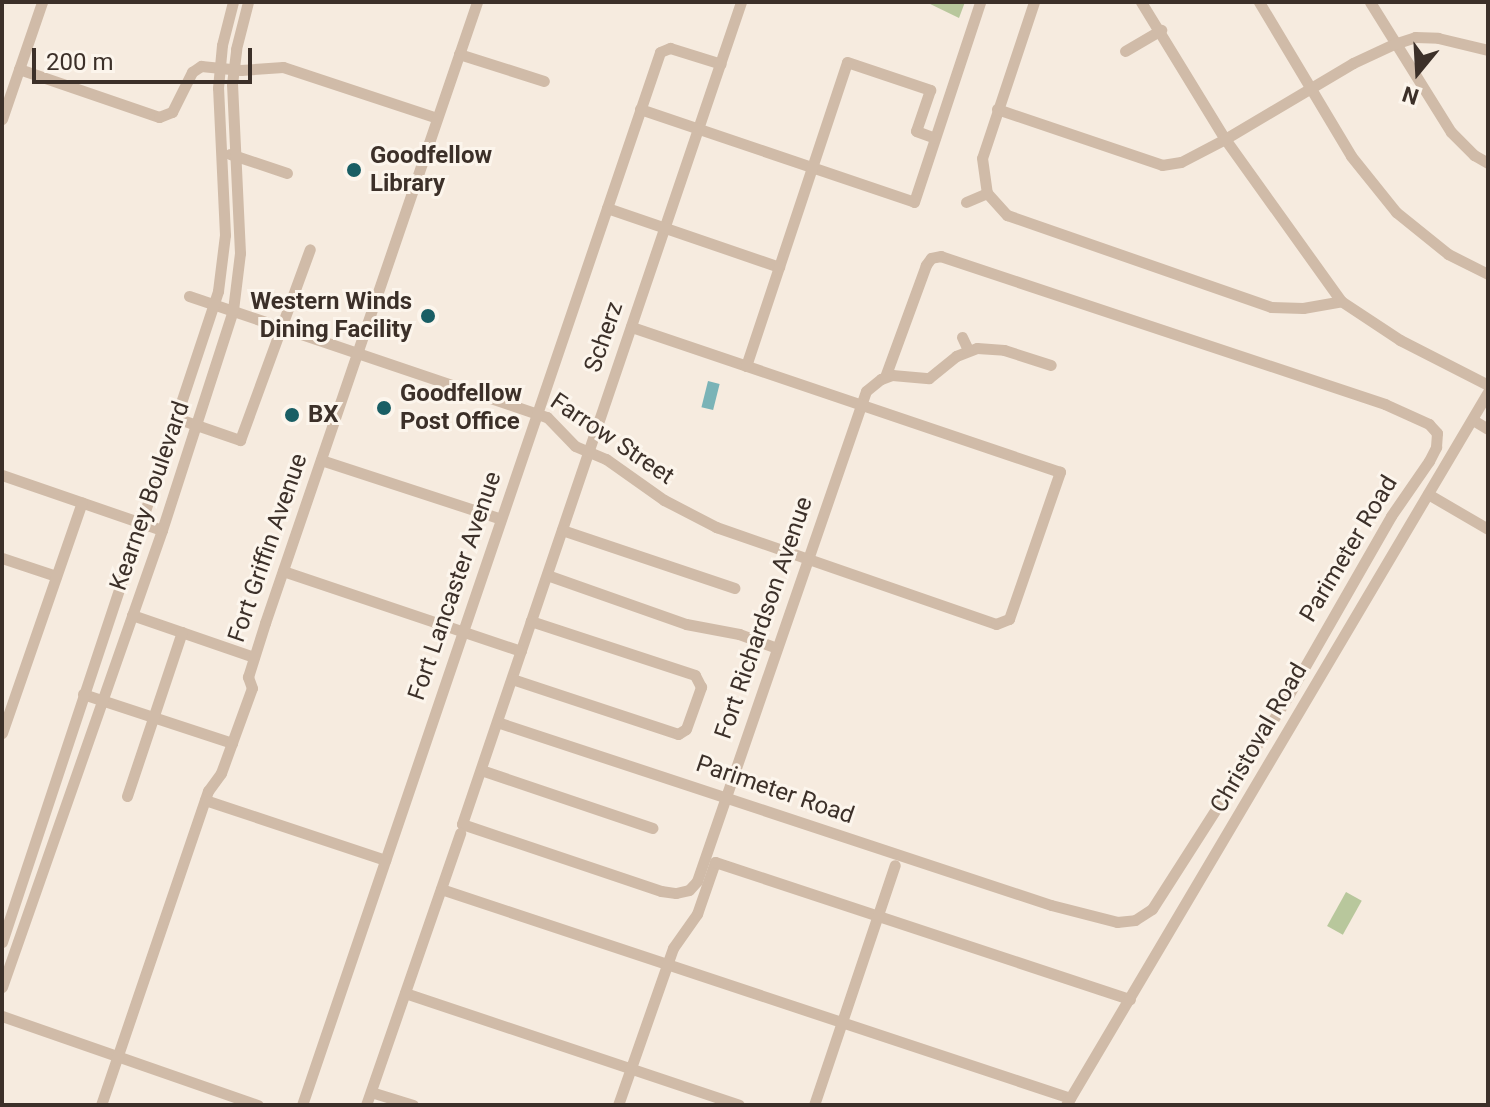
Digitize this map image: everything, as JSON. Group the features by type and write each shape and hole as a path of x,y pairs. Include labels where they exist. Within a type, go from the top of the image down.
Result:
{"street":[{"path":"2,119 42,2"},
{"name":"Kearney Boulevard","path":"3,934 214,304 225,235 219,67 233,2"},
{"name":"Kearney Boulevard","path":"2,987 162,530 233,310 240,253 233,69 248,2"},
{"name":"Fort Griffin Avenue","path":"101,1105 205,800 232,743 252,688 248,677 254,657 477,2"},
{"name":"Scherz","path":"366,1105 741,2"},
{"path":"640,109 914,202 980,2"},
{"path":"1034,2 982,158 987,193 1007,215 1271,307 1303,308 1341,301"},
{"path":"1141,2 1161,30 1225,139 1341,301 1400,340 1488,385"},
{"path":"1259,2 1351,156 1396,212 1448,254 1488,274"},
{"path":"1370,2 1451,132 1474,155 1488,163"},
{"path":"1125,51 1161,30"},
{"path":"997,109 1162,165 1181,162 1394,44 1415,37 1438,38 1488,50"},
{"name":"Fort Lancaster Avenue","path":"302,1105 662,49 670,48 721,64"},
{"path":"459,54 544,81"},
{"path":"746,366 847,62 930,90 916,131 935,138"},
{"path":"19,69 159,117 172,112 197,68 288,68 437,118"},
{"path":"221,151 287,173"},
{"path":"966,202 987,193"},
{"path":"607,208 779,267"},
{"path":"176,418 240,440 284,327 310,249"},
{"name":"Parimeter Road","path":"497,722 1051,905 1117,922 1143,916 1168,888 1288,696 1391,516 1429,461 1437,440 1434,428 1385,404 941,256 931,258 926,265 885,377"},
{"name":"Farrow Street","path":"189,296 536,413 552,420 570,443 612,462 664,500 699,519 996,624 1006,622 1060,472 860,404"},
{"path":"631,327 860,404 870,387 885,377 929,378 968,350 1004,350 1051,365"},
{"path":"962,337 968,350"},
{"name":"Christoval Road","path":"1068,1102 1488,392"},
{"name":"Fort Richardson Avenue","path":"461,828 676,893 689,890 697,881 727,798 860,404"},
{"path":"1473,420 1488,429"},
{"path":"321,460 501,519"},
{"path":"2,475 162,530"},
{"path":"1428,494 1488,529"},
{"path":"2,733 82,502"},
{"path":"562,530 734,588"},
{"path":"2,558 56,576"},
{"path":"283,571 521,651"},
{"path":"547,575 686,624 739,634 777,648"},
{"path":"132,615 254,657"},
{"path":"512,679 678,734 686,729 701,687 695,675 531,621"},
{"path":"127,796 182,632"},
{"path":"83,694 232,743"},
{"path":"481,770 652,828"},
{"path":"205,800 385,860"},
{"path":"618,1105 673,948 697,914 715,862 1130,999"},
{"path":"814,1105 895,865"},
{"path":"441,889 668,962 1068,1102"},
{"path":"3,934 19,936"},
{"path":"405,993 739,1105"},
{"path":"2,1016 258,1105"},
{"path":"371,1092 413,1105"}],"green space":[{"path":"926,2 965,2 959,18"},
{"path":"1346,892 1362,901 1343,935 1327,926"}],"water":[{"path":"708,381 720,384 713,410 701,407"}],"place":[{"name":"Goodfellow Library","path":"354,170"},
{"name":"Western Winds Dining Facility","path":"428,316"},
{"name":"Goodfellow Post Office","path":"384,408"},
{"name":"BX","path":"292,415"}]}
